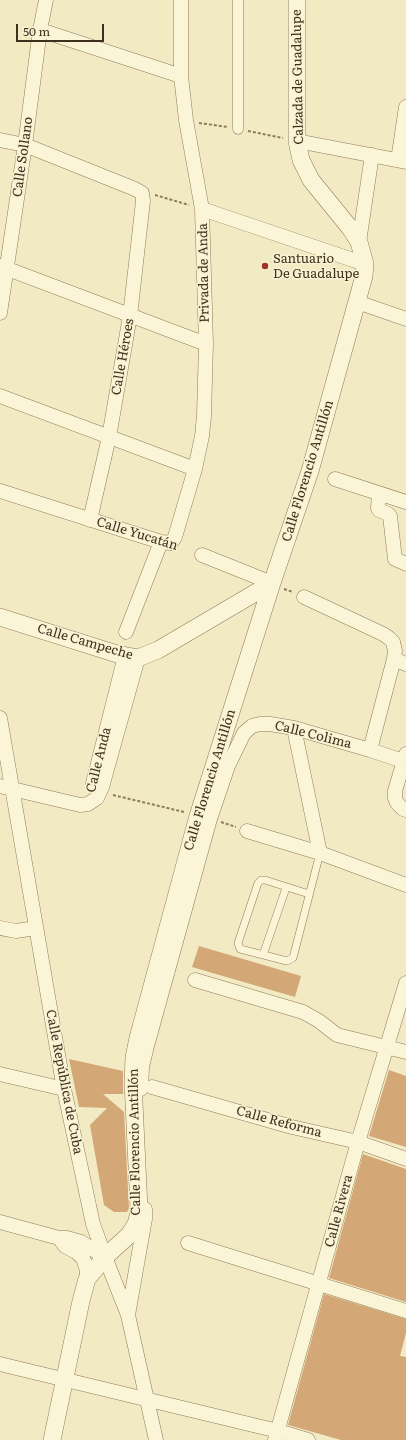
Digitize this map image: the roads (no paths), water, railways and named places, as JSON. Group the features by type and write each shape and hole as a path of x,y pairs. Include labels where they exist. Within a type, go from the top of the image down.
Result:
{"street":[{"name":"Calle Sollano","path":"0,313 4,267 25,146 40,30 46,0"},
{"name":"Privada de Anda","path":"166,542 175,537 195,469 202,436 206,344 202,209 186,120 180,76 181,0"},
{"path":"238,0 238,129"},
{"name":"Calzada de Guadalupe","path":"297,0 297,141 301,160 311,180 350,228 359,242 365,264 364,276 357,302"},
{"path":"40,30 180,76"},
{"path":"297,141 402,161 406,107"},
{"path":"0,140 25,146"},
{"name":"Calle Héroes","path":"25,146 142,193 143,201 130,316 109,437 90,520"},
{"path":"359,242 372,155"},
{"path":"202,209 365,264"},
{"path":"4,267 206,344"},
{"path":"357,302 406,319"},
{"name":"Calle Florencio Antillón","path":"88,1279 105,1257 129,1235 136,1224 139,1208 133,1082 134,1058 138,1038 272,583 310,471 357,302"},
{"path":"0,396 195,469"},
{"path":"334,479 406,502"},
{"name":"Calle Yucatán","path":"0,491 90,520 166,542"},
{"path":"379,494 378,508 390,516 395,559 406,564"},
{"path":"126,632 166,542"},
{"path":"202,555 272,583"},
{"name":"Calle Campeche","path":"0,617 131,657 158,650 272,583"},
{"path":"304,597 389,638 393,642 400,662 370,750"},
{"name":"Calle Anda","path":"88,804 97,798 100,791 131,657"},
{"name":"Calle Anda","path":"88,804 131,657"},
{"name":"Calle República de Cuba","path":"0,718 6,788 36,928 64,1089 93,1224 128,1316 156,1440"},
{"name":"Calle Colima","path":"204,817 244,733 252,726 270,724 294,728 370,750 405,758"},
{"path":"294,728 320,854"},
{"path":"405,758 395,791 395,798 397,803 406,810"},
{"path":"6,788 80,805 88,804"},
{"name":"Calle Florencio Antillón","path":"128,1316 145,1219 145,1165 141,1086 142,1067 204,817"},
{"path":"247,831 320,854 406,885"},
{"path":"0,928 16,931 36,928"},
{"path":"195,980 303,1012 319,1021 337,1035 406,1052"},
{"name":"Calle Rivera","path":"276,1436 358,1142 406,983"},
{"path":"0,1074 64,1089"},
{"name":"Calle Reforma","path":"152,1087 292,1127 358,1142 406,1159"},
{"path":"0,1222 59,1238 67,1238 82,1242 105,1257"},
{"path":"52,1440 81,1301 88,1279 83,1258 65,1246 59,1238"},
{"path":"188,1243 406,1311"},
{"path":"0,1364 148,1400 276,1436 308,1440"}],"lane":[{"path":"309,894 261,880 258,883 238,942 240,949 287,961 293,958 320,854"},
{"path":"263,955 286,888"}],"place":[{"name":"Santuario De Guadalupe","path":"265,266"}]}
